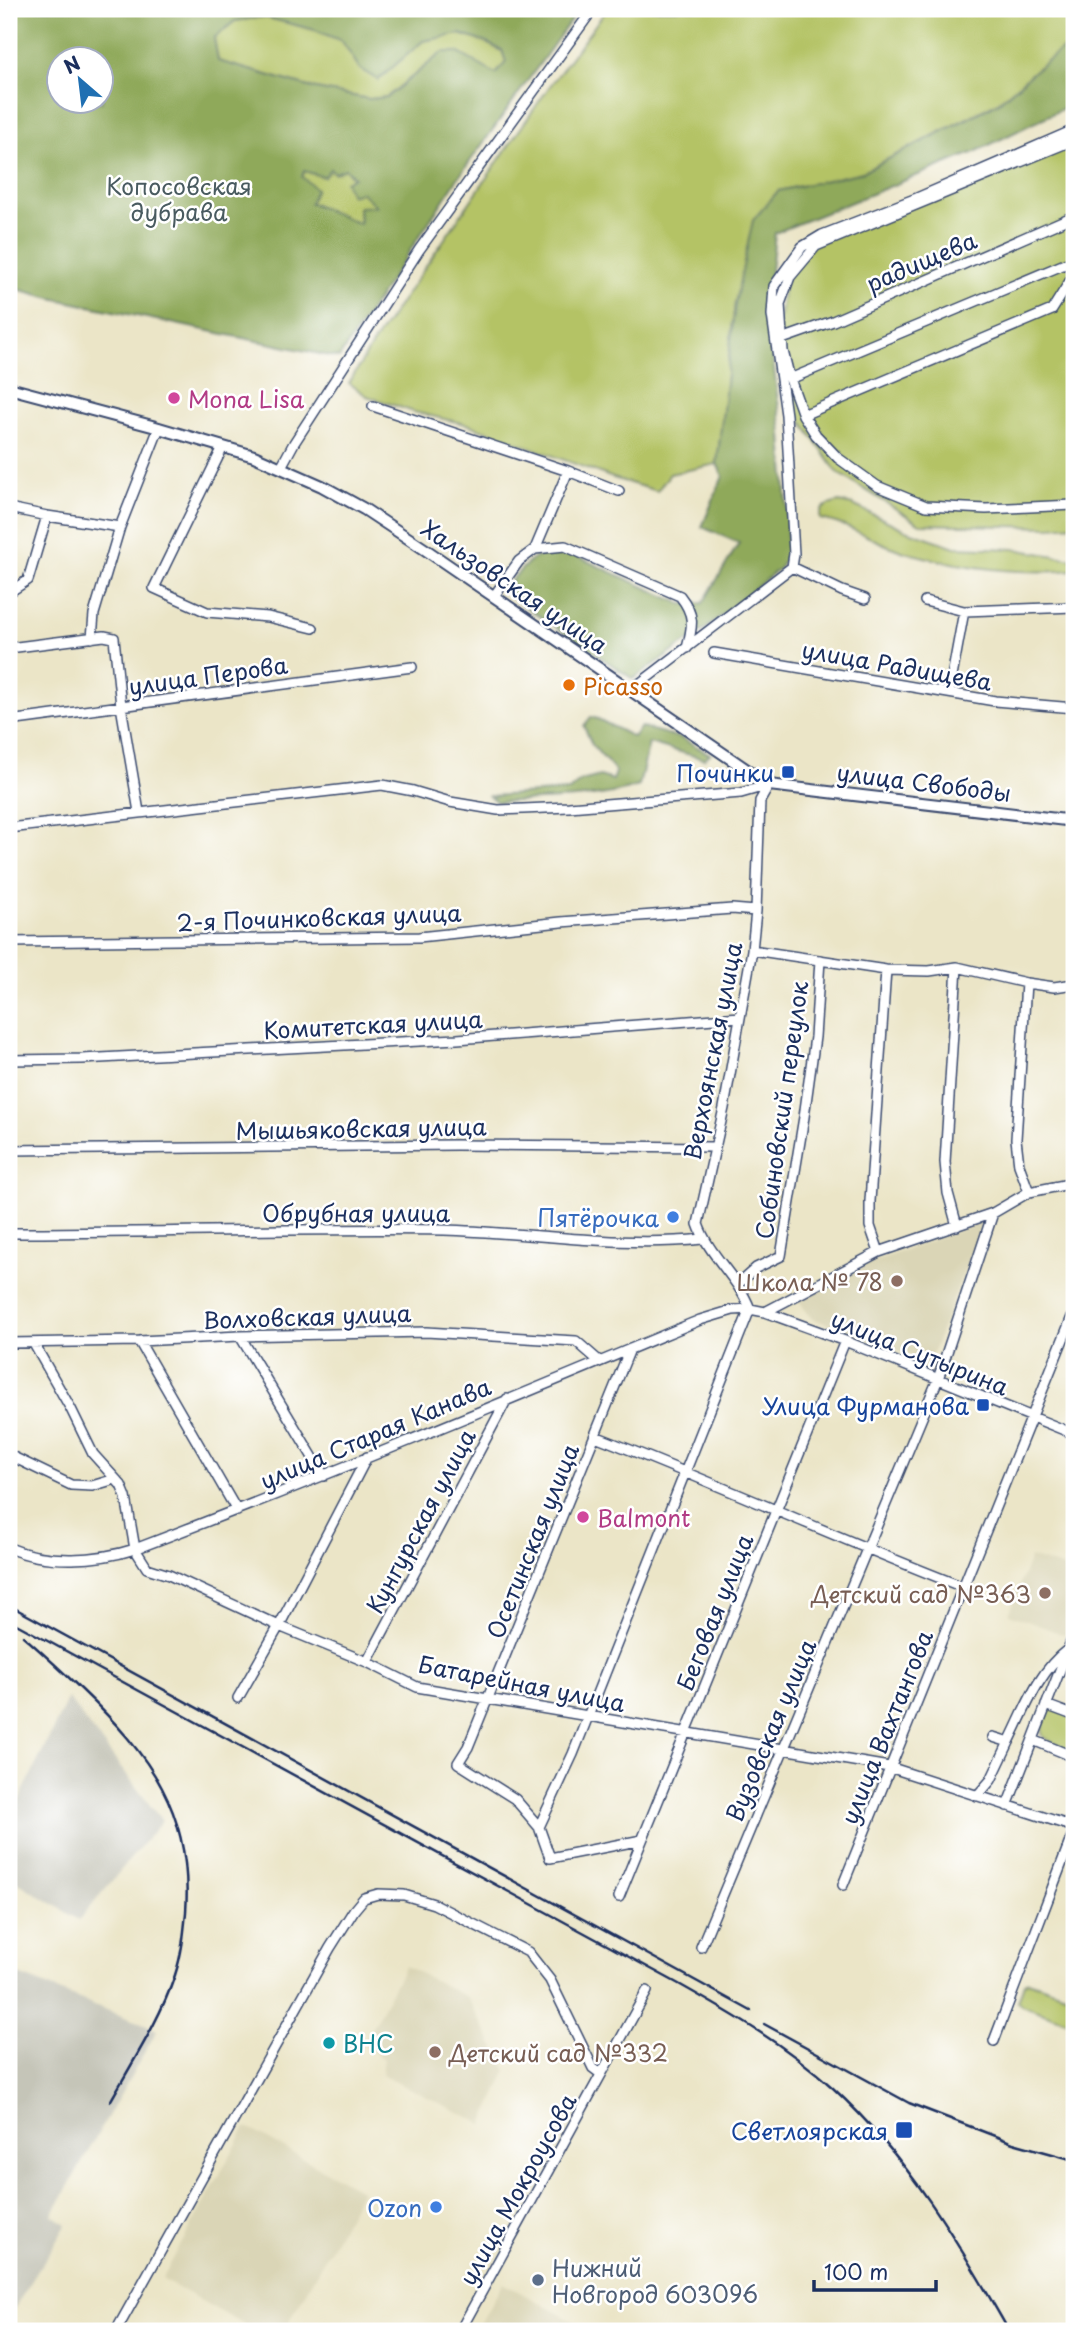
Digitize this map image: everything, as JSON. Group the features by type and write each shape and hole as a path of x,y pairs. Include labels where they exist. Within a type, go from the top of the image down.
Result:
{"main road":[{"name":"Хальзовская улица","path":"9,388 223,447 281,467 322,486 364,509 769,785"},
{"name":"улица Свободы","path":"769,785 1074,821"}],"street":[{"path":"281,467 419,250 593,9"},
{"path":"630,691 792,567 794,554 786,415 772,315 774,286 802,247 822,235 917,198 1074,130"},
{"path":"1074,140 816,246 790,277 780,304 783,351 803,415 816,435 838,458 877,486 926,506 986,509 1074,505"},
{"name":"радищева","path":"782,339 833,321 1074,216"},
{"path":"803,415 1052,310 1073,279 1074,250"},
{"path":"790,379 1072,261"},
{"path":"373,406 568,471 619,491"},
{"path":"92,638 94,614 120,527 159,428"},
{"path":"223,447 154,587 207,612 268,617 313,628"},
{"path":"494,596 519,561 535,549 568,471"},
{"path":"9,508 120,527"},
{"path":"9,591 28,580 47,516"},
{"path":"535,549 565,546 680,596 690,608 693,627 687,648"},
{"path":"792,567 865,599"},
{"path":"925,601 964,611 1074,607"},
{"path":"949,693 964,611"},
{"path":"9,648 104,636 114,638 121,706 139,812"},
{"name":"улица Радищева","path":"714,653 995,701 1074,708"},
{"name":"улица Перова","path":"9,721 412,667"},
{"path":"9,828 382,785 450,802 498,810 741,793 769,785"},
{"name":"Верхоянская улица","path":"703,1239 698,1224 724,1108 752,950 760,801 769,785"},
{"name":"2-я Починковская улица","path":"9,942 419,937 654,915 732,909 756,911"},
{"path":"752,950 886,970 929,971 957,967 1026,983 1054,987 1074,984"},
{"name":"Собиновский переулок","path":"738,1284 756,1268 781,1256 815,1037 820,960"},
{"path":"957,967 945,1162 948,1193 957,1226"},
{"path":"879,1252 870,1226 870,1201 886,970"},
{"path":"1026,983 1016,1139 1019,1165 1029,1192"},
{"name":"Комитетская улица","path":"9,1060 82,1059 457,1039 740,1017"},
{"name":"Мышьяковская улица","path":"9,1150 456,1145 714,1147"},
{"path":"765,1312 879,1252 993,1213 1029,1192 1074,1183"},
{"name":"Вузовская улица","path":"701,1947 938,1379 993,1213"},
{"name":"Обрубная улица","path":"9,1233 446,1230 579,1240 668,1242 703,1239"},
{"path":"642,1840 550,1858 540,1827 588,1716 750,1309 738,1284 703,1239"},
{"name":"улица Сутырина","path":"750,1309 845,1341 1074,1434"},
{"name":"улица Старая Канава","path":"9,1548 69,1560 111,1556 135,1549 324,1476 700,1320 733,1310 750,1309"},
{"name":"улица Вахтангова","path":"844,1885 889,1767 1074,1312"},
{"name":"Волховская улица","path":"9,1343 426,1332 576,1341 599,1361"},
{"path":"240,1336 324,1476"},
{"path":"139,1341 237,1511"},
{"name":"Беговая улица","path":"619,1897 845,1341"},
{"path":"44,1359 55,1342"},
{"path":"34,1344 93,1454 121,1485 126,1497 135,1549"},
{"name":"Осетинская улица","path":"540,1827 515,1799 458,1763 468,1747 488,1699 630,1349"},
{"name":"Кунгурская улица","path":"367,1662 507,1399"},
{"path":"596,1436 963,1587"},
{"path":"9,1455 71,1485 92,1486 115,1479"},
{"path":"238,1698 279,1626 367,1457"},
{"name":"Батарейная улица","path":"135,1549 147,1568 169,1575 279,1626 367,1662 417,1687 889,1767 1074,1829"},
{"path":"1007,1806 1074,1634"},
{"path":"977,1796 991,1780 1043,1675 1054,1660 1068,1649"},
{"path":"1046,1705 1070,1714"},
{"path":"993,1737 1009,1742"},
{"path":"1032,1740 1074,1757"},
{"path":"994,2041 1074,1829"},
{"path":"116,2331 330,1948 364,1898 379,1894 404,1895 434,1904 527,1952 550,1980 593,2068 601,2074"},
{"name":"улица Мокроусова","path":"460,2331 647,1991"}],"shaded area":[{"name":"Школа № 78","path":"983,1222 929,1363 811,1318 798,1299 869,1263"},
{"name":"Детский сад №363","path":"1030,1557 1074,1571 1074,1626 1070,1637 1009,1614"},
{"path":"68,1698 162,1821 79,1920 9,1877 9,1821"},
{"name":"Детский сад №332","path":"405,1966 467,1997 507,2070 483,2124 382,2075 384,2059 363,2044"},
{"path":"9,1971 157,2030 52,2215 67,2224 9,2317"},
{"path":"246,2127 362,2191 284,2331 255,2331 162,2279"},
{"path":"503,2283 591,2331 476,2331"}],"green space":[{"name":"Копосовская дубрава","path":"9,9 579,9 456,181 339,358 9,287","holes":["264,17 315,30 342,41 360,69 378,80 423,41 460,34 502,50 506,62 496,74 457,52 443,52 387,97 369,99 316,89 218,61 214,38 235,21","330,169 334,173 346,169 354,177 345,182 351,195 361,192 376,206 359,207 360,224 310,203 316,189 302,177 304,171 324,177"]},
{"path":"607,9 1074,9 1074,41 998,102 863,172 778,191 735,303 717,464 670,474 657,491 613,478 470,425 414,412 367,396 349,383 375,340 547,90"},
{"path":"264,17 315,30 342,41 360,69 401,58 423,41 459,34 502,51 506,62 496,75 443,52 387,97 369,99 316,89 218,61 214,38 235,21"},
{"path":"1074,41 1074,101 1062,109 975,152 775,233 767,311 782,433 787,507 787,552 781,567 703,631 633,679 511,597 510,582 530,561 545,554 563,553 574,555 682,604 703,603 739,543 702,527 723,476 717,464 735,303 753,220 778,191 863,172 998,103"},
{"path":"1074,135 1074,525 1050,527 920,524 837,472 791,406 776,344 785,276 810,246"},
{"path":"345,169 377,207 359,207 360,224 310,203 301,177 305,171"},
{"path":"839,502 853,505 906,530 955,547 1014,549 1074,559 1074,570 989,568 946,562 905,552 842,525 820,519 821,511 825,507"},
{"path":"591,717 633,737 641,727 681,738 710,754 704,759 649,743 639,786 569,798 497,802 489,796 569,791 581,781 600,776 613,780 616,772 592,745 584,726"},
{"path":"1049,1710 1074,1711 1074,1752 1042,1735"},
{"path":"1028,1981 1074,1997 1074,2019 1069,2022 1021,2005 1018,2001 1024,1983"}],"railway":[{"path":"9,1605 751,2011"},
{"path":"9,1620 677,1983 777,2044 833,2088 885,2143 930,2202 1009,2331"},
{"path":"23,1636 60,1669 128,1738 162,1788 174,1815 182,1845 186,1912 177,1967 154,2024 110,2102"},
{"path":"764,2024 909,2103 1013,2143 1074,2160"}],"place":[{"name":"Mona Lisa","path":"174,398"},
{"name":"Picasso","path":"569,685"},
{"name":"Починки","path":"788,772"},
{"name":"Пятёрочка","path":"673,1217"},
{"name":"Школа № 78","path":"897,1281"},
{"name":"Улица Фурманова","path":"983,1405"},
{"name":"Balmont","path":"583,1517"},
{"name":"Детский сад №363","path":"1045,1593"},
{"name":"ВНС","path":"329,2043"},
{"name":"Детский сад №332","path":"435,2052"},
{"name":"Светлоярская","path":"904,2130"},
{"name":"Ozon","path":"436,2207"},
{"name":"Нижний Новгород 603096","path":"538,2280"}]}
